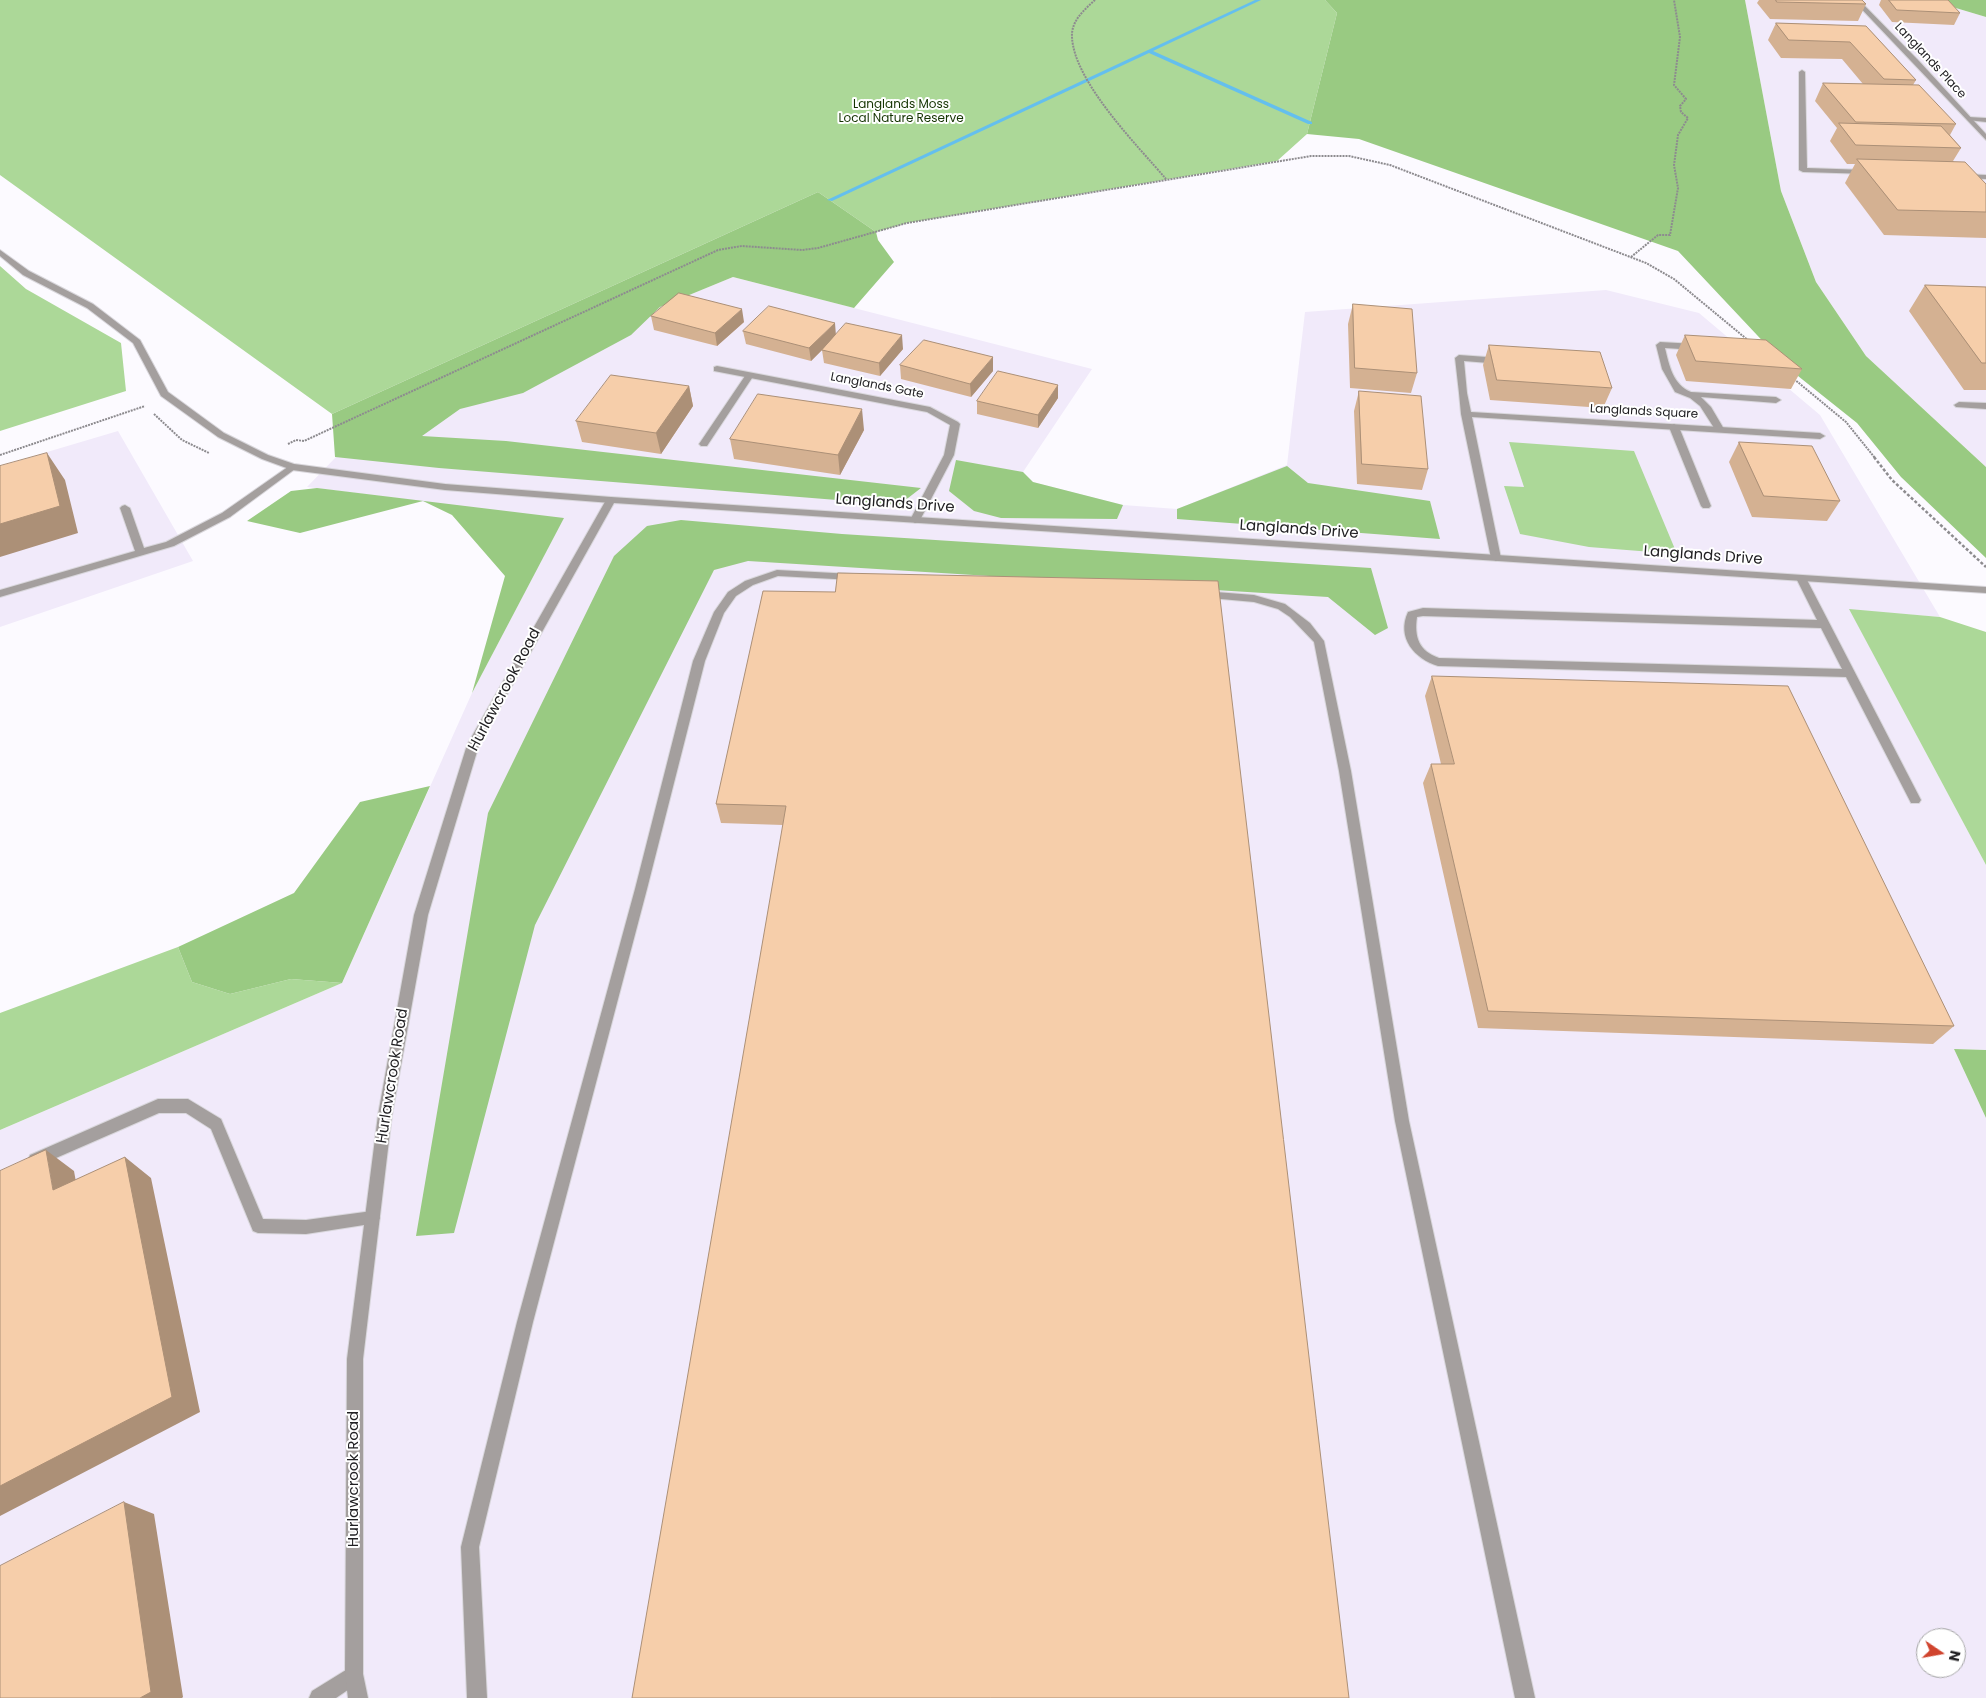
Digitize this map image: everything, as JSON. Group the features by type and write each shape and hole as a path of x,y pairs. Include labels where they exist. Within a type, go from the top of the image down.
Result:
{"street":[{"name":"Langlands Place","path":"1856,0 1917,62 1986,138"},
{"path":"1802,72 1803,170 1870,173"},
{"path":"1969,119 1986,120"},
{"path":"1957,176 1986,177"},
{"path":"0,252 26,273 90,306 137,342 164,394 220,435 264,457 292,467 445,486 611,500"},
{"path":"1705,348 1660,345 1666,369 1678,390 1693,394 1776,400"},
{"path":"1496,558 1466,414 1458,358 1516,362"},
{"name":"Langlands Gate","path":"717,370 930,410 955,424 949,455 915,520"},
{"path":"704,444 750,375"},
{"path":"1693,394 1706,404 1719,429"},
{"path":"1959,405 1986,406"},
{"name":"Langlands Square","path":"1466,414 1820,436"},
{"path":"1674,426 1706,506"},
{"path":"0,594 170,544 226,515 292,467"},
{"name":"Langlands Drive","path":"611,500 1986,590"},
{"name":"Hurlawcrook Road","path":"358,1698 354,1674 355,1359 385,1115 421,915 473,745 611,500"},
{"path":"125,508 141,553"},
{"path":"477,1698 470,1547 525,1322 639,899 699,661 719,612 732,594 749,583 778,573 870,578"},
{"path":"1801,578 1916,800"},
{"path":"1192,594 1260,598 1280,604 1307,624 1319,641 1345,771 1402,1122 1525,1698"},
{"path":"1825,624 1423,612 1412,616 1410,627 1416,650 1423,658 1438,662 1850,673"},
{"path":"18,1167 158,1106 188,1106 216,1124 258,1226 306,1227 372,1218"},
{"path":"319,1698 354,1674"}],"path":[{"path":"1095,0 1077,17 1072,37 1081,69 1095,94 1115,120 1166,179"},
{"path":"1630,257 1658,235 1670,235 1678,188 1674,164 1678,135 1688,118 1681,112 1680,106 1686,99 1674,85 1680,38 1674,0"},
{"path":"264,457 296,440 304,441 718,250 742,246 802,250 818,248 908,223 1311,156 1349,156 1390,165 1630,257 1674,279 1749,341"},
{"path":"1794,378 1846,422 1892,480 1986,566"},
{"path":"0,454 144,405 182,440 214,456"}],"shaded area":[{"path":"1745,0 1929,0 1986,17 1986,467 1866,356 1816,282 1781,191"},
{"path":"733,277 1092,369 1023,472 1033,482 1123,505 1177,509 1287,465 1305,312 1606,290 1699,313 1820,415 1940,617 1850,610 1986,865 1986,1050 1954,1049 1986,1118 1986,1698 0,1698 0,1130 342,983 472,693 563,519 307,487 364,428"},
{"path":"118,431 193,561 0,627 0,466"}],"green space":[{"name":"Langlands Moss Local Nature Reserve","path":"0,0 1325,0 1337,13 1307,134 1277,161 907,223 876,232 818,192 332,414 0,175"},
{"path":"1325,0 1745,0 1781,191 1816,282 1866,356 1986,467 1986,558 1901,477 1857,423 1788,368 1678,251 1359,139 1307,134 1337,13"},
{"path":"1929,0 1986,0 1986,17"},
{"path":"818,192 876,232 878,240 894,262 854,308 733,277 660,307 631,335 523,393 460,409 422,436 506,441 921,488 899,505 439,468 335,457 332,414"},
{"path":"0,266 26,289 121,343 126,391 0,431"},
{"path":"1509,442 1634,451 1677,554 1589,547 1520,534 1504,486 1524,487"},
{"path":"956,460 1023,472 1033,482 1123,505 1117,519 1001,518 974,511 949,491"},
{"path":"1287,466 1308,483 1430,501 1440,539 1177,519 1177,509"},
{"path":"317,488 564,518 472,693 505,576 452,515 423,501 300,533 247,521 291,491"},
{"path":"681,520 842,534 1371,568 1388,628 1375,635 1328,597 748,561 714,570 535,925 454,1233 416,1236 488,813 614,556 647,526"},
{"path":"1849,609 1940,617 1986,632 1986,865"},
{"path":"430,786 342,983 291,979 230,994 192,982 178,947 294,893 360,802"},
{"path":"178,947 192,982 230,994 291,979 342,983 0,1130 0,1013"},
{"path":"1954,1049 1986,1050 1986,1118"}],"building":[{"path":"1776,0 1862,0 1866,4 1777,2"},
{"path":"1889,0 1948,0 1960,13 1897,10"},
{"path":"1776,23 1866,26 1916,80 1884,79 1850,42 1789,40"},
{"path":"1823,83 1919,85 1956,124 1856,122"},
{"path":"1839,123 1941,126 1961,148 1856,145"},
{"path":"1857,159 1965,162 1986,184 1986,212 1898,210"},
{"path":"1925,285 1986,287 1986,363 1982,363"},
{"path":"679,293 742,309 715,333 651,316"},
{"path":"1353,304 1412,309 1417,373 1355,368"},
{"path":"769,306 835,323 809,348 743,331"},
{"path":"846,323 902,335 879,363 822,350"},
{"path":"1685,335 1766,340 1802,369 1696,361"},
{"path":"924,340 993,357 970,384 900,365"},
{"path":"1489,345 1600,352 1612,388 1497,380"},
{"path":"998,371 1058,385 1038,415 977,401"},
{"path":"611,375 689,386 656,433 576,421"},
{"path":"1359,391 1421,396 1428,469 1362,464"},
{"path":"758,394 862,409 838,455 730,439"},
{"path":"1739,442 1812,446 1840,501 1764,496"},
{"path":"47,453 60,506 0,524 0,466"},
{"path":"838,573 1218,581 1349,1698 632,1698 786,806 716,804 763,591 835,592"},
{"path":"1432,676 1788,686 1954,1026 1488,1011 1431,764 1454,764"},
{"path":"46,1150 53,1190 125,1157 172,1397 0,1486 0,1171"},
{"path":"124,1502 151,1692 140,1698 0,1698 0,1566"}],"waterway":[{"path":"1149,51 1259,0"},
{"path":"830,200 1149,51"},
{"path":"1149,51 1310,123"}]}
